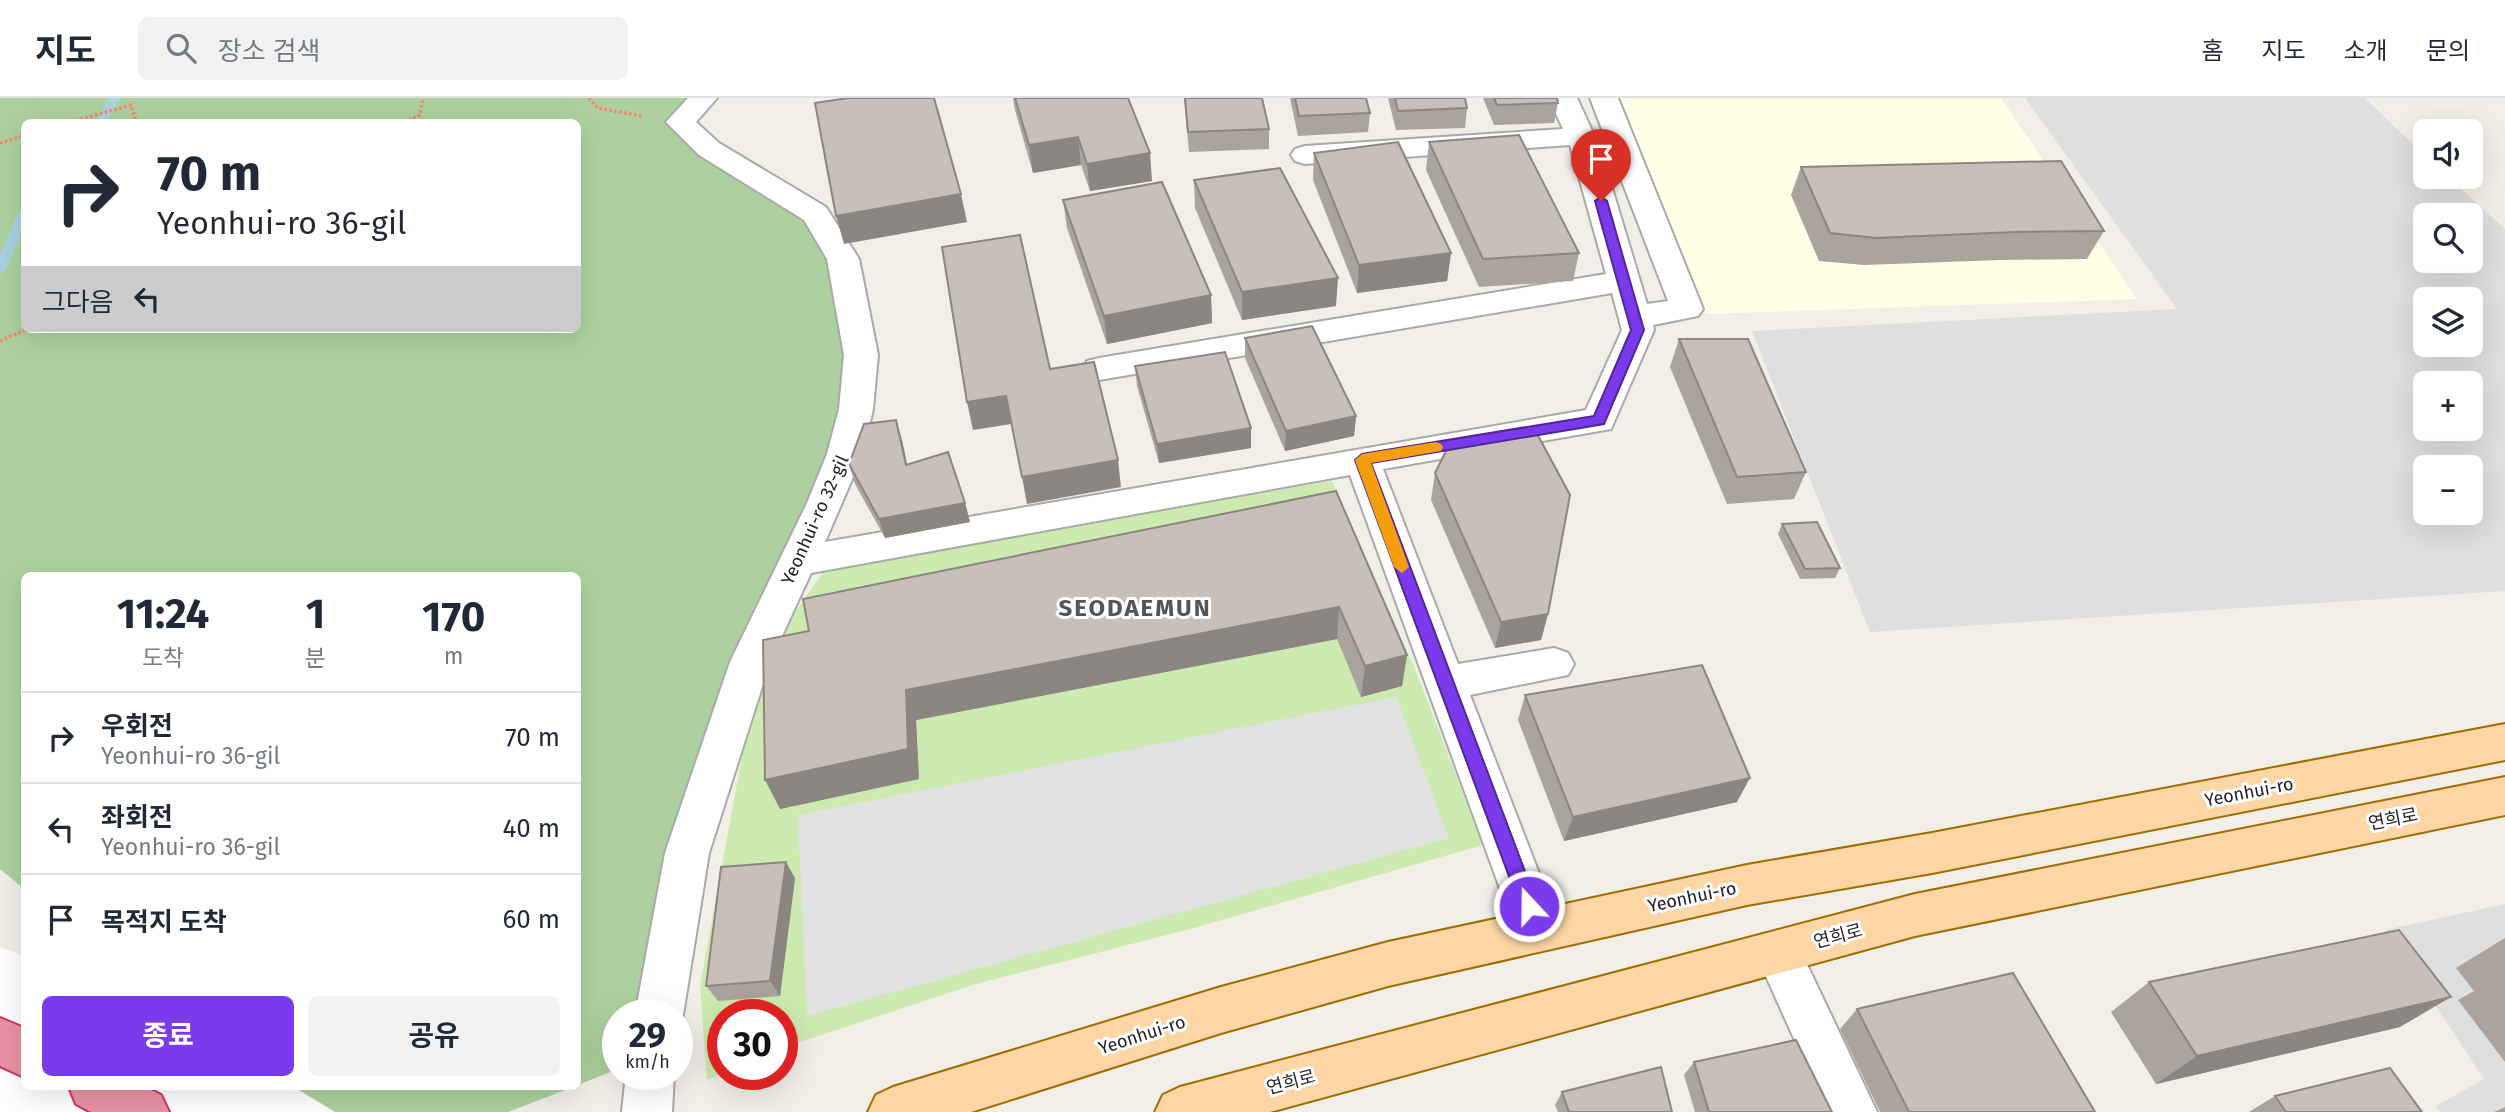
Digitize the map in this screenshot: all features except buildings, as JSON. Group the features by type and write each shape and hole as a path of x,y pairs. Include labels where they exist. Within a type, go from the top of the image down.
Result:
{"highway":[{"path":"0,1041 21,1052"},
{"path":"99,1090 144,1112"}],"main road":[{"name":"Yeonhui-ro","path":"893,1112 1221,1010 1388,964 1747,885 1932,853 2505,742"},
{"name":"연희로","path":"1180,1112 1915,915 2505,796"}],"street":[{"path":"797,561 1599,420 1638,330 1580,136 1563,98"},
{"path":"1604,98 1687,309 1634,317"},
{"name":"Yeonhui-ro 32-gil","path":"662,999 687,853 750,662 845,454 856,410 860,355 854,305 844,259 815,214 709,149 691,110"},
{"path":"1306,155 1580,136"},
{"path":"1098,369 1624,281"},
{"path":"1362,460 1538,930"},
{"path":"1445,683 1554,664"},
{"path":"1777,952 1852,1112"},
{"path":"647,1112 649,1090"}],"path":[{"path":"411,119 420,115 423,98"},
{"path":"589,98 598,108 691,110"},
{"path":"82,119 131,105 135,119"},
{"path":"0,143 21,137"},
{"path":"0,341 21,332"}],"shaded area":[{"path":"1620,98 2001,98 2137,299 1706,314"},
{"path":"2025,98 2365,98 2413,144 2413,189 2461,189 2476,203 2413,203 2413,273 2483,273 2483,209 2505,229 2505,591 1870,632 1752,331 2177,309"},
{"path":"1396,697 1449,838 807,1016 798,815"},
{"path":"2505,904 2505,1112 2441,1112 2436,1106 2484,1079 2385,930"}],"green space":[{"path":"0,98 703,98 680,122 815,214 843,259 856,409 753,655 663,999 602,999 602,1075 581,1084 581,572 21,572 21,886 0,869"},
{"path":"1332,481 1415,669 1483,845 1190,929 976,984 798,1043 798,999 707,999 707,1080 700,986 743,750 766,655 827,566"},
{"path":"267,1090 565,1090 508,1112 294,1112"}],"pier":[{"path":"0,947 21,955 21,1090 299,1090 335,1112 0,1112"}],"waterway":[{"path":"103,119 115,98"},
{"path":"0,270 21,220"}],"slow traffic":[{"path":"1402,567 1362,460 1436,447"}],"district":[{"name":"SEODAEMUN","path":"1135,608"}],"route":[{"path":"1529,906 1362,460 1599,420 1638,330 1601,201"}]}
